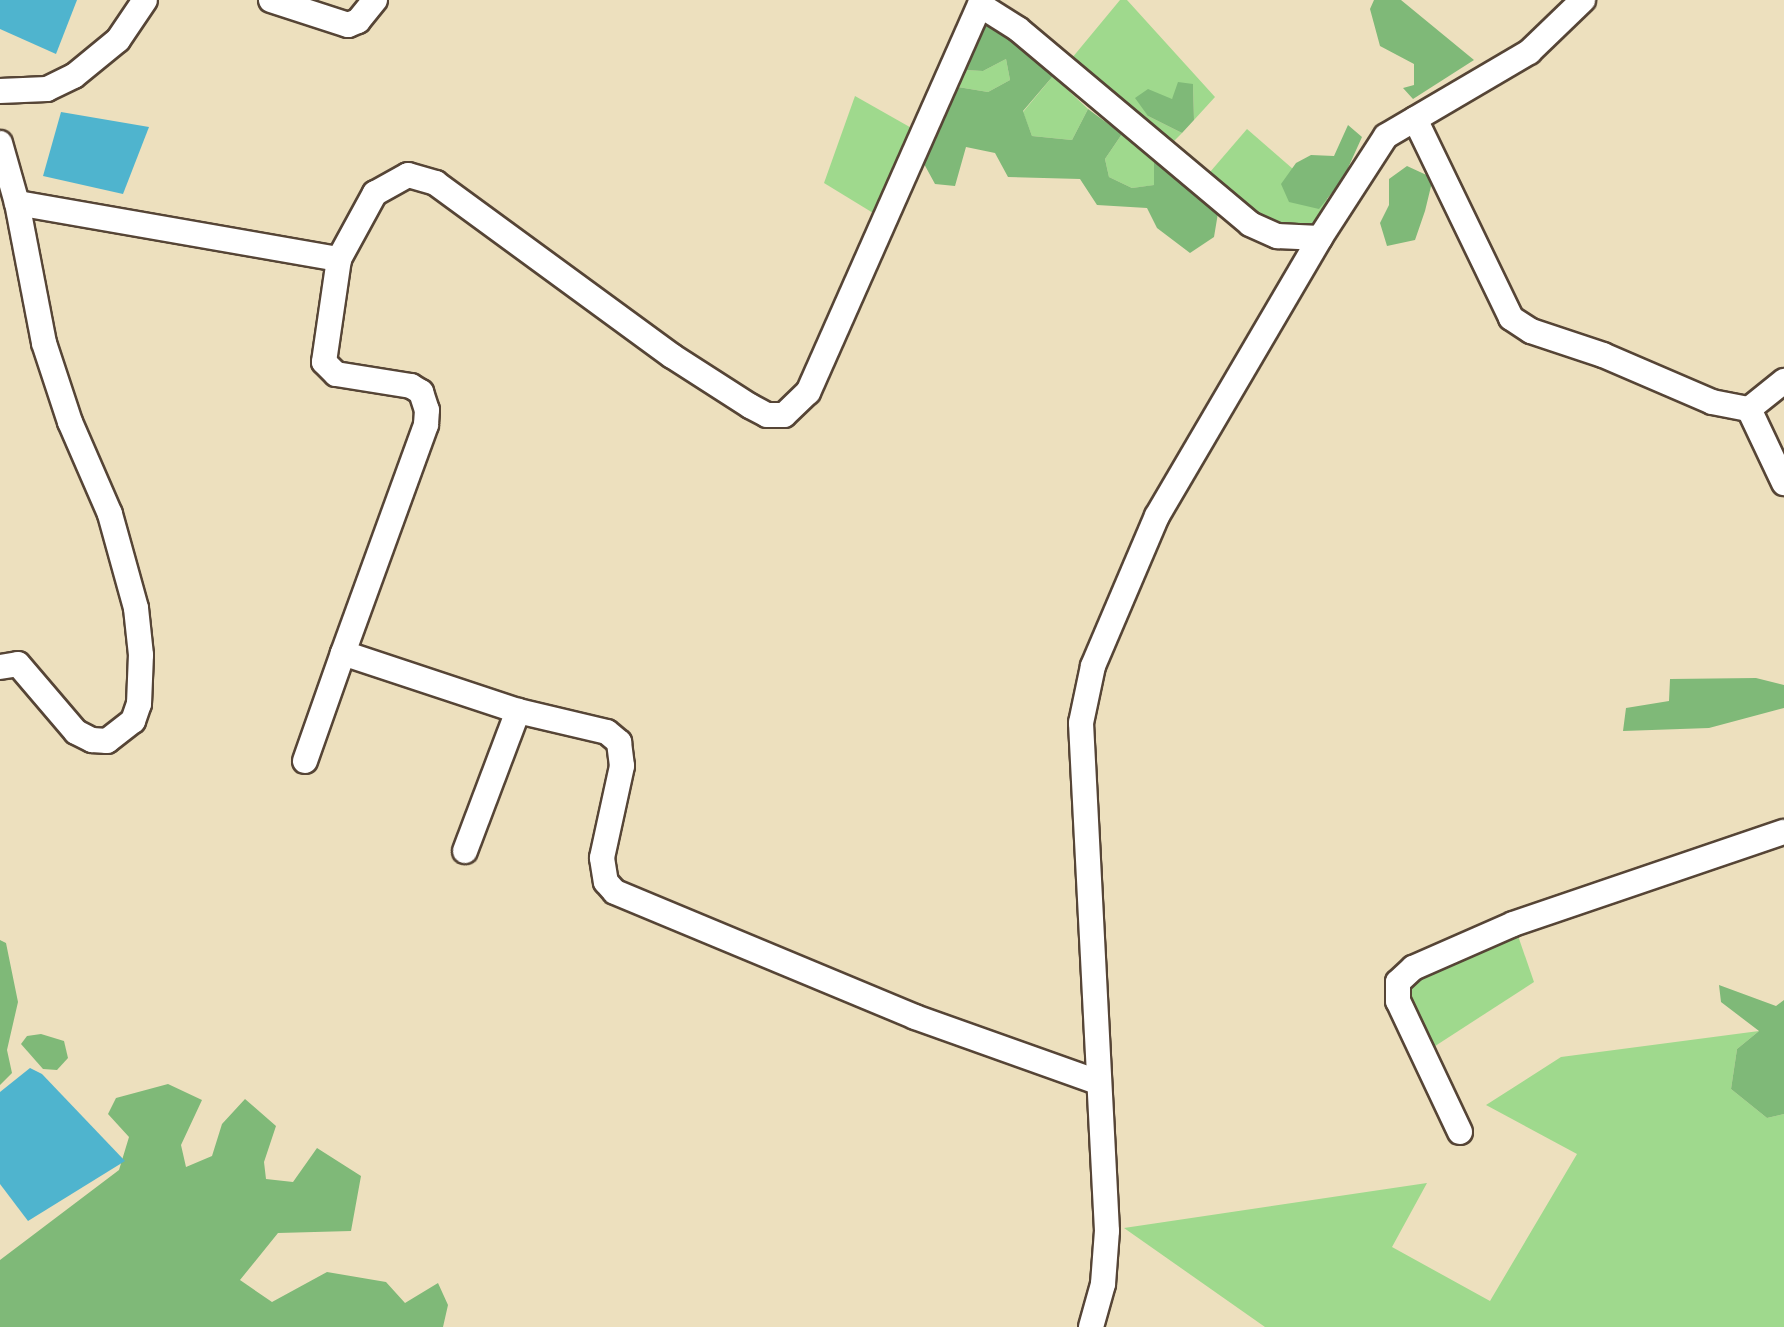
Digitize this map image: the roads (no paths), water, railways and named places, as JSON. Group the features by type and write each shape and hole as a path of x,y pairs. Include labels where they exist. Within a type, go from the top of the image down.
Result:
{"street":[{"path":"0,91 47,89 74,76 118,40 145,0"},
{"path":"271,0 348,25 358,21 375,0"},
{"path":"1091,1327 1103,1284 1107,1231 1081,723 1084,693 1114,610 1157,516 1320,238 1386,136 1529,51 1583,0"},
{"path":"305,761 426,425 427,410 421,392 411,387 327,370 323,355 339,259 375,192 396,178 420,176 436,183 672,356 767,415 784,415 808,391 981,3 1018,29 1250,224 1277,236 1320,238"},
{"path":"1415,119 1511,318 1531,331 1603,355 1712,402 1749,410"},
{"path":"0,143 17,203 44,343 70,422 110,514 136,608 141,655 134,721 107,741 92,740 76,732 18,664 0,667"},
{"path":"17,203 339,259"},
{"path":"1749,410 1784,381"},
{"path":"1749,410 1784,482"},
{"path":"343,653 518,711 595,728 619,742 622,766 602,858 602,872 615,892 915,1017 1098,1082"},
{"path":"465,851 518,711"},
{"path":"1460,1132 1398,1001 1398,982 1413,968 1513,924 1784,832"}],"water":[{"path":"0,0 77,0 56,54 0,29"},
{"path":"61,112 149,127 123,194 43,176"},
{"path":"30,1068 42,1074 125,1161 28,1221 0,1184 0,1092"}]}
